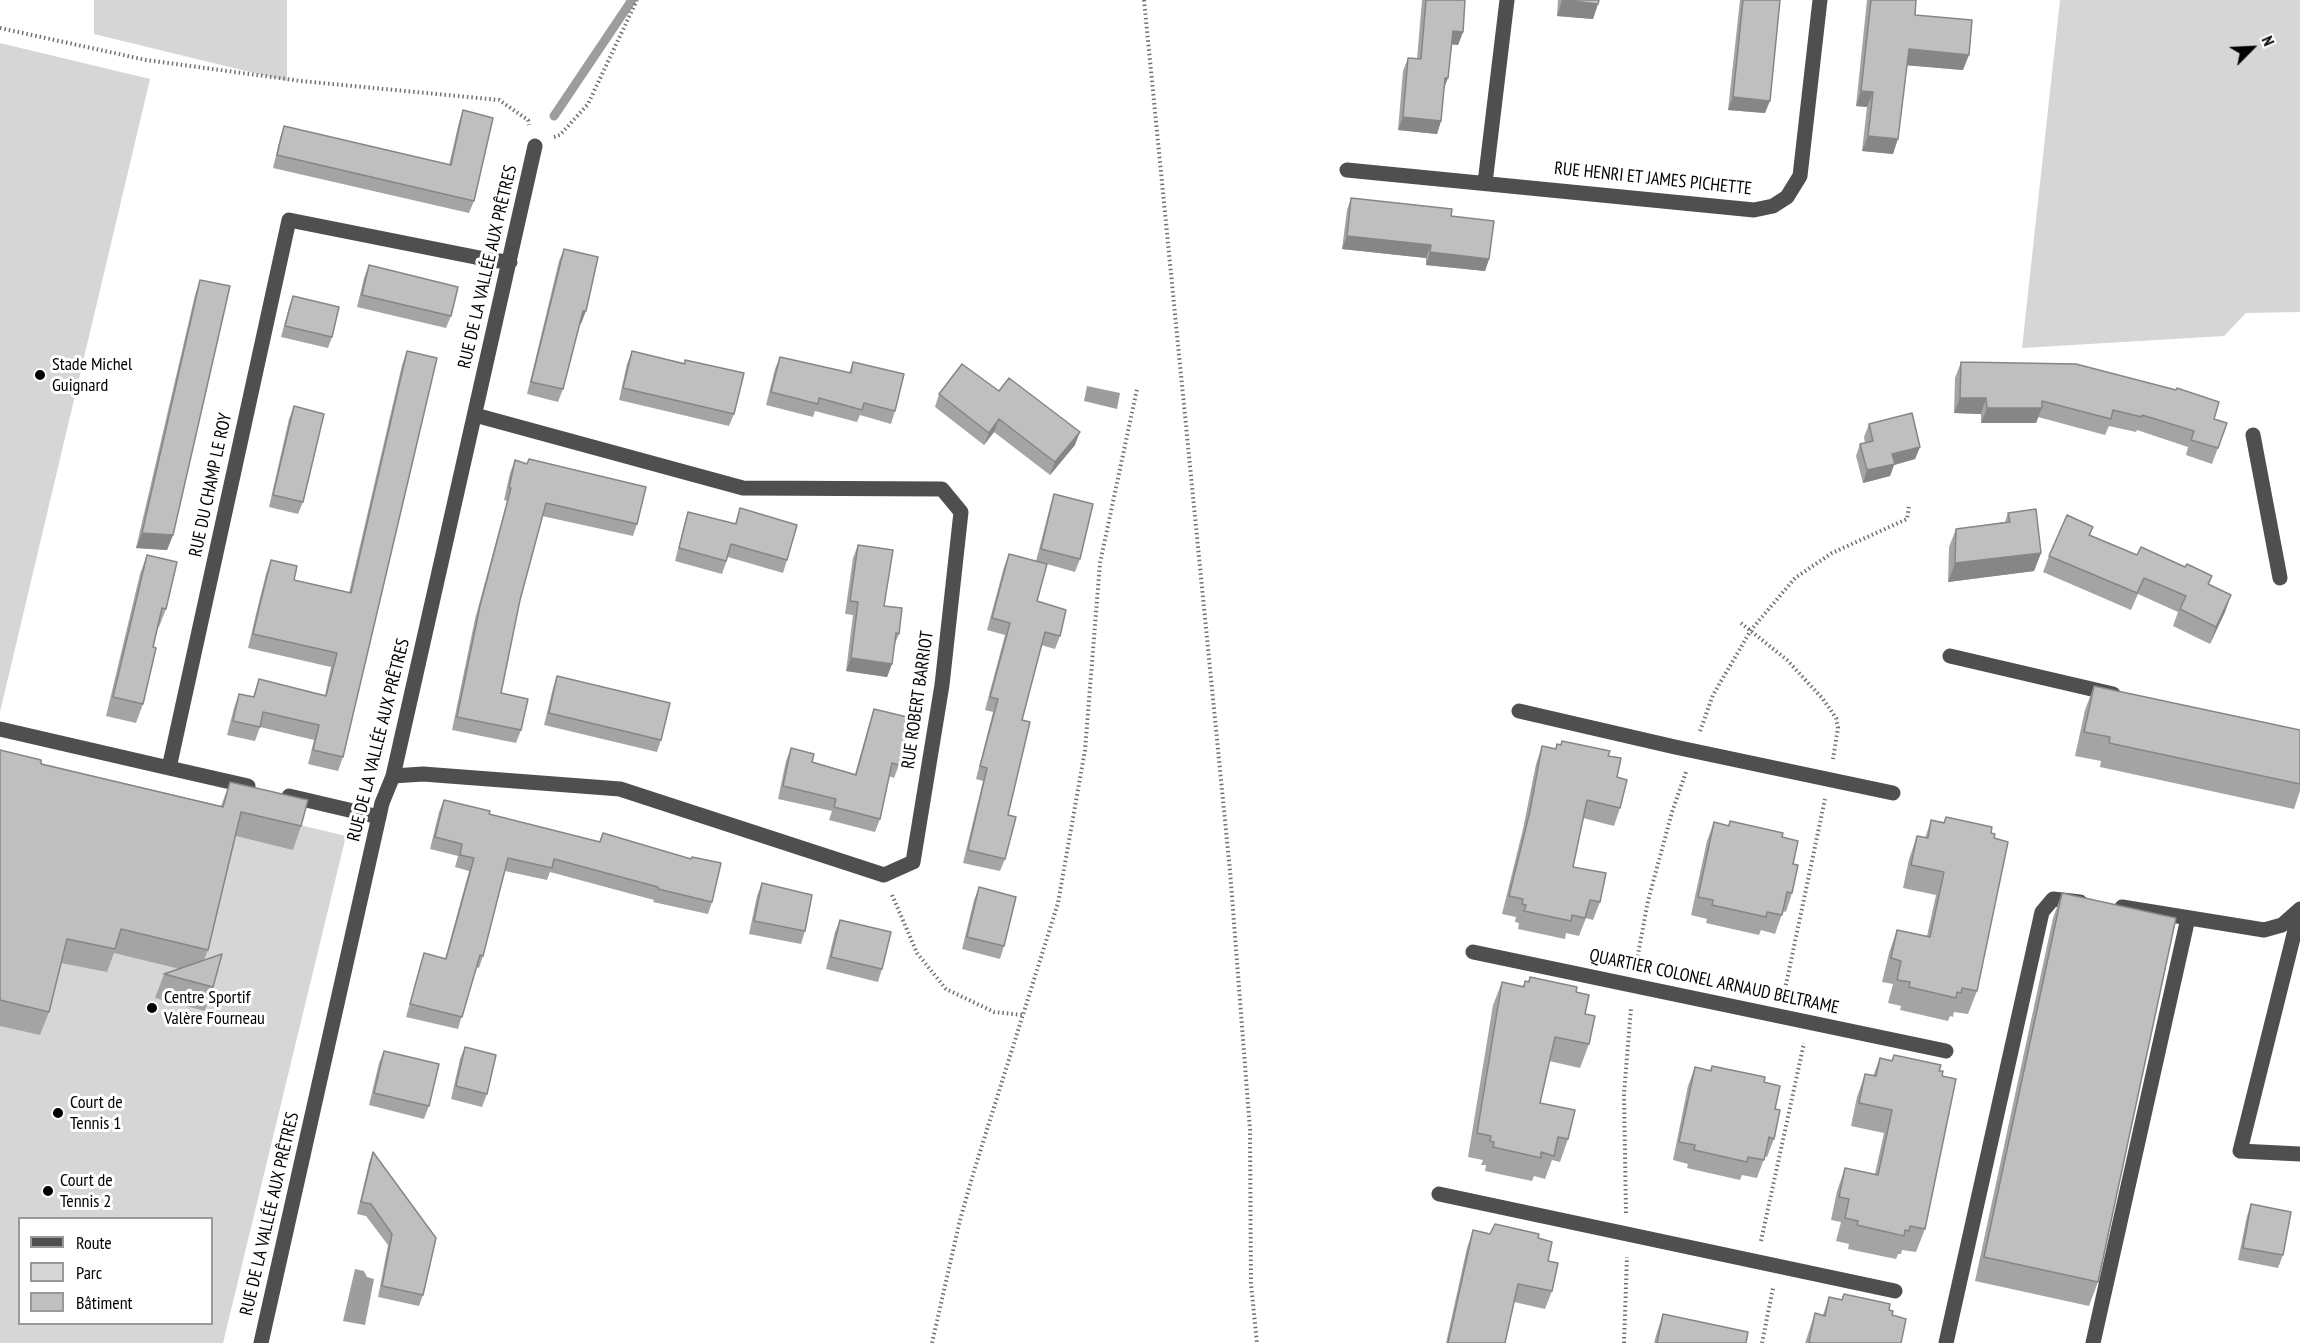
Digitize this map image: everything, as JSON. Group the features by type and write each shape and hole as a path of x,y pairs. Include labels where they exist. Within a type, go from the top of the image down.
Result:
{"street":[{"path":"1485,183 1507,0"},
{"name":"RUE HENRI ET JAMES PICHETTE","path":"1347,170 1754,210 1773,206 1787,197 1800,176 1820,0"},
{"name":"RUE DE LA VALLÉE AUX PRÊTRES","path":"261,1343 379,818 393,776 535,146"},
{"name":"RUE DU CHAMP LE ROY","path":"169,768 289,220 510,262"},
{"name":"RUE ROBERT BARRIOT","path":"475,415 743,488 942,489 962,512 942,685 913,862 884,875"},
{"path":"2253,435 2280,578"},
{"path":"1950,656 2125,696"},
{"path":"1519,711 1893,794"},
{"path":"0,729 379,818"},
{"path":"393,776 423,774 620,789 884,875"},
{"path":"1946,1343 2042,912 2053,899 2264,930 2282,925 2300,910"},
{"path":"2300,910 2240,1151 2300,1154"},
{"path":"2093,1343 2188,918"},
{"name":"QUARTIER COLONEL ARNAUD BELTRAME","path":"1473,952 1946,1051"},
{"path":"1439,1194 1895,1292"}],"path":[{"path":"0,28 146,60 301,81 499,100 528,120 535,146 560,135 588,104 638,0"},
{"path":"1144,0 1230,871 1250,1130 1251,1284 1257,1343"},
{"path":"932,1343 965,1201 1058,903 1085,750 1100,563 1137,389"},
{"path":"1624,1343 1627,1235 1624,1094 1633,985 1648,901 1672,812 1713,695 1752,630 1795,578 1832,553 1907,519 1909,506"},
{"path":"1741,623 1787,660 1823,699 1836,718 1836,743 1780,1016"},
{"path":"884,875 917,953 946,989 994,1012 1023,1015"},
{"path":"1756,1262 1809,1022"},
{"path":"1762,1343 1777,1267"}],"green space":[{"path":"94,0 287,0 287,81 94,34"},
{"path":"2060,0 2300,0 2300,312 2246,313 2224,336 2022,348"},
{"name":"Stade Michel Guignard","path":"0,43 150,79 0,712"},
{"name":"Centre Sportif Valère Fourneau","path":"0,753 346,836 223,1343 0,1343"}],"shaded area":[{"path":"1087,386 1120,393 1117,409 1084,401"},
{"path":"355,1269 364,1271 367,1277 374,1279 365,1325 343,1321"}],"building":[{"path":"1426,0 1465,0 1463,32 1453,31 1441,121 1403,117 1408,58 1421,59"},
{"path":"1562,0 1599,0 1598,4"},
{"path":"1743,0 1780,0 1770,101 1733,97"},
{"path":"1871,0 1916,0 1915,15 1972,20 1969,55 1909,49 1898,139 1868,136 1873,92 1861,91"},
{"path":"463,110 493,118 474,201 277,155 284,126 451,165"},
{"path":"1351,198 1452,209 1451,216 1494,221 1489,259 1430,252 1431,245 1347,236"},
{"path":"564,249 598,257 586,311 583,311 563,389 531,382"},
{"path":"369,265 458,287 451,316 362,295"},
{"path":"200,280 230,286 173,535 142,533"},
{"path":"293,296 339,307 332,337 285,326"},
{"path":"407,351 437,358 343,757 313,750 319,725 263,712 260,727 233,721 239,694 254,697 259,679 326,696 337,653 253,634 271,560 297,566 294,580 351,593"},
{"path":"632,351 685,364 685,360 744,373 734,414 623,388"},
{"path":"780,357 851,373 853,362 904,374 895,411 864,403 862,410 819,398 818,404 771,392"},
{"path":"1961,362 2076,364 2176,390 2177,388 2219,402 2214,419 2227,423 2218,448 2191,440 2194,431 2142,415 2142,417 2113,410 2111,419 2042,401 2042,408 1987,408 1986,398 1960,398"},
{"path":"962,364 999,391 1009,378 1080,432 1055,462 999,419 989,433 939,394"},
{"path":"294,406 324,414 303,502 273,495"},
{"path":"1912,413 1920,447 1892,454 1895,464 1867,470 1860,444 1873,441 1869,424"},
{"path":"529,459 646,487 637,524 546,503 520,600 501,693 528,699 521,730 457,717 480,606 511,488 509,488 515,460 527,464"},
{"path":"1054,494 1093,504 1080,559 1041,549"},
{"path":"740,508 797,525 787,560 731,544 726,561 679,548 688,512 736,524"},
{"path":"2036,509 2041,553 1955,563 1956,529 2010,522 2008,513"},
{"path":"2067,515 2093,527 2089,535 2137,555 2141,547 2185,567 2187,564 2212,576 2208,584 2231,595 2216,627 2180,609 2186,596 2144,578 2137,593 2049,556"},
{"path":"858,545 893,550 884,606 902,608 892,664 851,658 858,602 850,601"},
{"path":"1009,554 1047,564 1037,601 1066,610 1060,636 1045,632 1022,720 1030,722 1008,815 1016,817 1005,859 968,850 987,768 980,766 998,699 990,697 1010,623 992,618"},
{"path":"147,555 177,562 166,609 162,608 153,647 156,648 143,704 113,697"},
{"path":"557,676 670,703 661,740 549,713"},
{"path":"2094,686 2300,730 2300,784 2109,743 2110,737 2084,732"},
{"path":"874,709 911,718 899,765 892,763 880,819 834,807 836,799 783,786 791,748 814,754 812,762 856,775"},
{"path":"1562,741 1610,751 1608,756 1621,758 1617,777 1627,780 1620,808 1587,800 1573,867 1606,873 1600,902 1590,900 1585,918 1572,915 1571,921 1524,911 1526,905 1522,904 1523,899 1509,896 1530,811 1542,746 1556,749 1557,744 1561,745"},
{"path":"0,750 41,760 41,764 223,807 230,782 308,800 301,826 241,812 208,950 121,929 115,949 67,939 49,1012 0,1000"},
{"path":"444,800 490,811 489,814 600,842 603,833 691,859 692,857 721,863 712,902 554,859 552,868 508,858 483,956 480,955 462,1017 410,1004 424,953 446,959 474,858 460,855 462,844 435,837"},
{"path":"1946,817 1992,827 1991,833 1995,834 1994,838 2008,842 1977,991 1962,988 1961,993 1957,992 1956,998 1909,987 1910,982 1897,980 1901,961 1891,958 1897,930 1930,937 1944,872 1911,865 1917,836 1928,838 1931,820 1944,823"},
{"path":"1730,821 1783,833 1782,837 1798,841 1793,864 1798,865 1792,893 1787,892 1782,915 1767,912 1766,917 1712,905 1713,900 1698,897 1714,822 1729,826"},
{"path":"762,883 812,895 805,931 754,921"},
{"path":"979,887 1016,897 1004,946 967,937"},
{"path":"2062,893 2176,918 2098,1282 1984,1257"},
{"path":"840,920 891,932 882,969 831,957"},
{"path":"222,954 213,987 164,974"},
{"path":"1530,977 1577,987 1576,992 1589,995 1585,1014 1595,1016 1589,1044 1555,1037 1540,1103 1575,1110 1568,1139 1558,1137 1554,1156 1541,1152 1541,1158 1493,1147 1494,1142 1490,1141 1491,1136 1477,1133 1502,982 1524,987 1525,981 1529,982"},
{"path":"465,1047 496,1055 487,1094 456,1086"},
{"path":"384,1051 439,1064 429,1106 374,1093"},
{"path":"1894,1055 1941,1065 1939,1071 1943,1071 1942,1076 1956,1079 1925,1229 1910,1226 1909,1231 1905,1230 1904,1236 1857,1225 1858,1221 1845,1218 1849,1199 1839,1197 1845,1168 1878,1175 1892,1110 1859,1103 1865,1074 1876,1076 1880,1058 1892,1061"},
{"path":"1712,1066 1765,1077 1764,1082 1780,1086 1775,1109 1780,1110 1774,1139 1769,1137 1764,1160 1748,1157 1747,1162 1694,1150 1695,1145 1679,1142 1695,1067 1711,1071"},
{"path":"373,1152 436,1238 423,1295 382,1286 392,1234 371,1204 361,1202"},
{"path":"2251,1204 2291,1212 2283,1255 2243,1248"},
{"path":"1495,1224 1539,1234 1538,1238 1552,1242 1548,1261 1558,1263 1552,1291 1518,1284 1505,1343 1448,1343 1473,1230 1490,1234"},
{"path":"1844,1294 1890,1304 1889,1310 1893,1311 1892,1315 1906,1319 1901,1343 1809,1342 1815,1313 1825,1316 1829,1297 1842,1300"},
{"path":"1663,1314 1748,1332 1746,1343 1657,1343"}],"waterway":[{"path":"554,116 632,0"}],"place":[{"name":"Stade Michel Guignard","path":"40,375"},
{"name":"Centre Sportif Valère Fourneau","path":"152,1008"},
{"name":"Court de Tennis 1","path":"58,1113"},
{"name":"Court de Tennis 2","path":"48,1191"}]}
